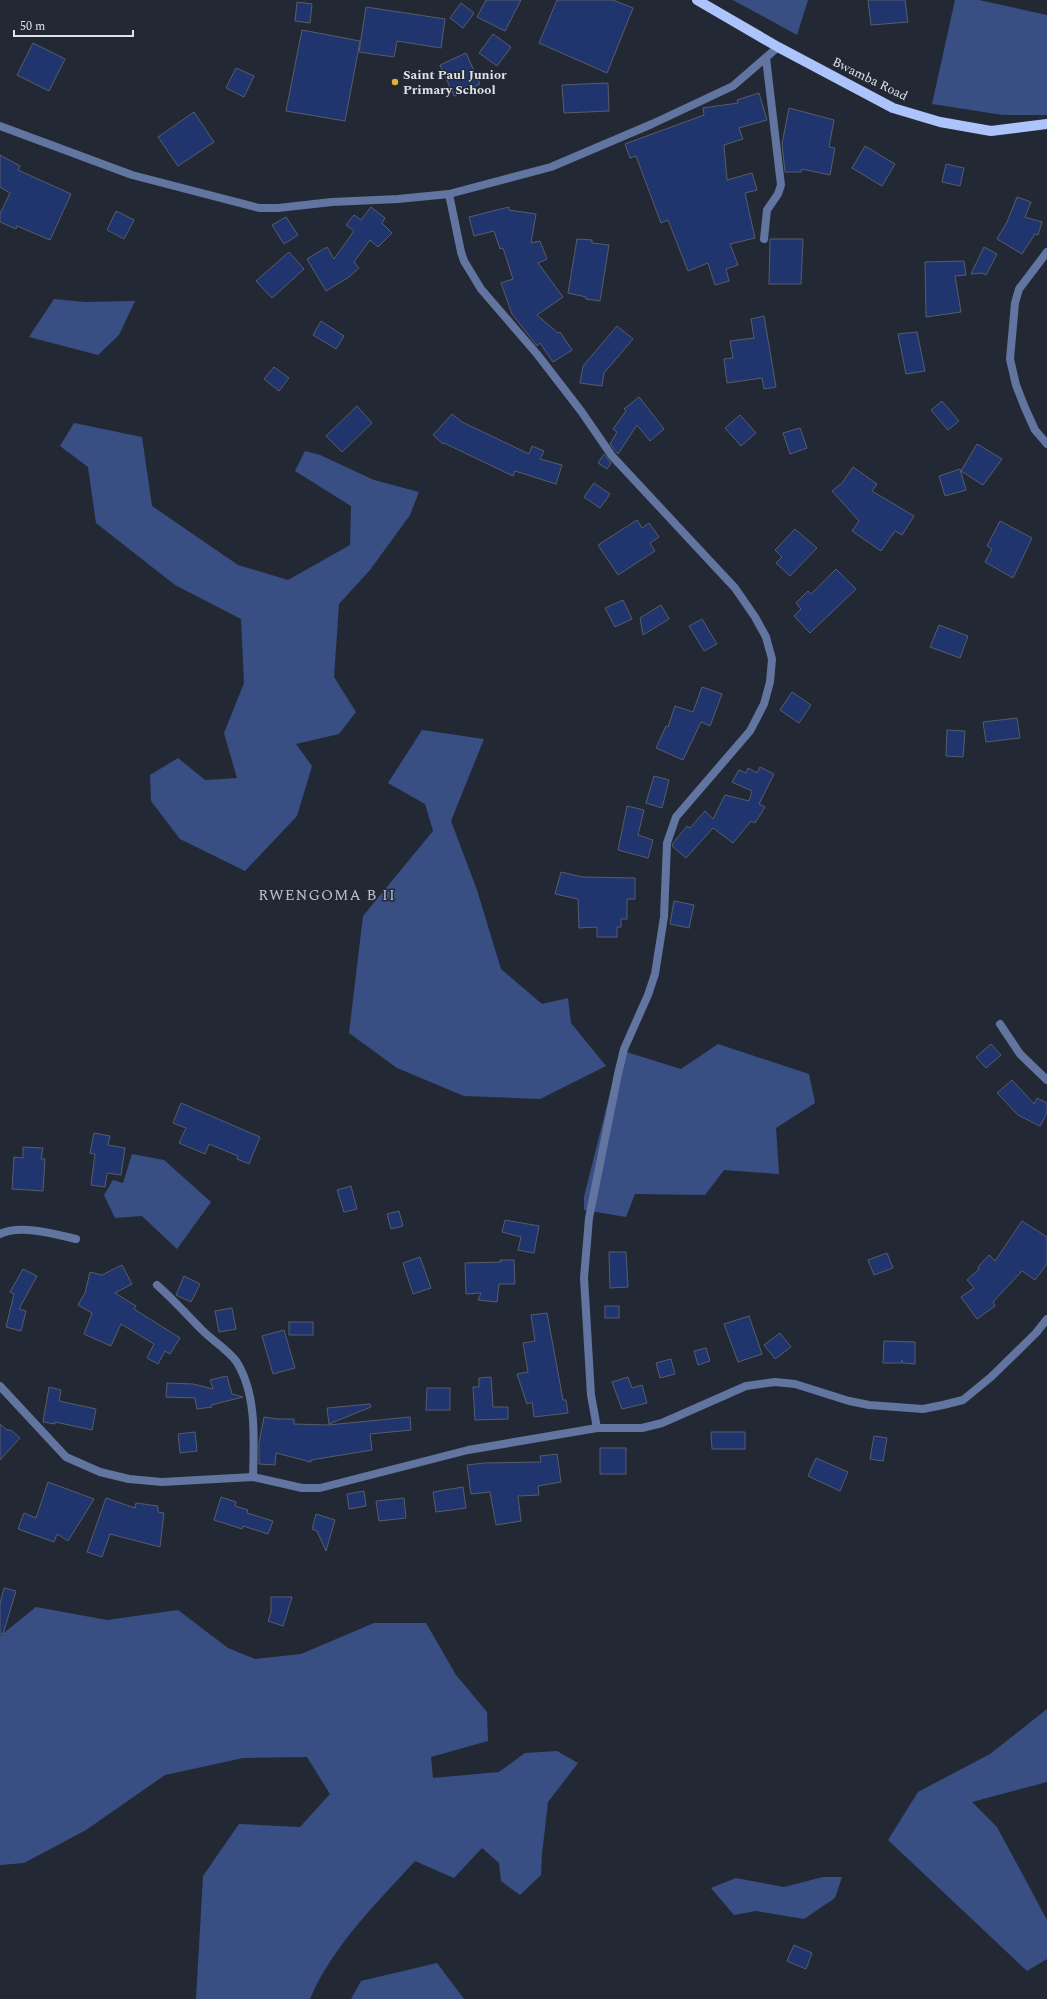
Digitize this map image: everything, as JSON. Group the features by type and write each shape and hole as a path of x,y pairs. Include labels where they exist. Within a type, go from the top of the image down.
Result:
{"main road":[{"name":"Bwamba Road","path":"697,0 778,47 893,108 940,122 991,131 1047,124"}],"street":[{"path":"0,126 132,175 258,208 278,208 332,202 398,199 449,194 551,167 630,133 733,86 778,47"},
{"path":"764,239 767,210 778,194 781,185 766,58"},
{"path":"449,194 463,257 481,289 537,354 581,411 612,456 735,588 756,617 766,637 772,659 764,704 750,730 676,817 667,843 664,917 655,974 648,995 624,1050 589,1218 584,1278 591,1396 597,1428"},
{"path":"1047,252 1019,289 1015,303 1010,359 1016,385 1025,408 1035,430 1047,444"},
{"path":"1000,1024 1020,1054 1047,1080"},
{"path":"0,1234 5,1231 25,1230 76,1239"},
{"path":"157,1285 202,1330 227,1352 239,1368 248,1390 253,1422 253,1477"},
{"path":"0,1386 66,1457 100,1472 130,1479 162,1482 253,1477 302,1488 320,1488 468,1450 597,1428 642,1428 662,1423 746,1386 760,1383 795,1384 849,1401 869,1405 923,1409 963,1400 997,1371 1036,1333 1047,1319"}],"shaded area":[{"path":"733,0 808,0 797,35"},
{"path":"955,0 979,0 1047,15 1047,115 1003,115 932,104"},
{"path":"54,299 85,302 135,301 119,335 98,355 29,337"},
{"path":"74,423 142,437 152,506 238,565 288,580 350,545 351,506 295,471 305,451 320,455 374,480 419,492 410,515 370,570 339,604 334,677 356,712 339,734 296,744 312,766 297,816 245,871 180,839 151,801 150,775 178,758 205,780 237,778 224,733 244,683 241,619 175,585 96,523 88,467 60,446"},
{"path":"422,730 484,739 451,821 477,890 501,969 542,1004 568,998 571,1023 606,1066 540,1099 464,1096 397,1068 349,1033 363,916 433,831 425,804 388,783"},
{"path":"718,1044 809,1074 815,1103 776,1128 779,1174 724,1170 705,1195 635,1194 626,1217 584,1210 584,1197 616,1069 623,1051 681,1069"},
{"path":"132,1154 164,1160 211,1202 177,1249 142,1216 115,1218 104,1195 113,1180 123,1183"},
{"path":"36,1607 107,1620 178,1610 228,1648 255,1659 301,1654 374,1623 426,1623 456,1675 487,1712 488,1741 431,1757 433,1778 499,1772 525,1753 557,1751 578,1763 548,1802 541,1875 520,1895 501,1881 499,1863 482,1848 454,1878 415,1861 356,1926 343,1943 320,1979 310,1999 196,1999 203,1876 239,1824 300,1827 330,1794 307,1757 243,1758 165,1775 86,1830 24,1863 0,1865 0,1636"},
{"path":"1047,1709 1047,1782 972,1802 997,1827 1047,1920 1047,1959 1027,1971 888,1840 918,1792 990,1754"},
{"path":"823,1877 842,1877 835,1898 804,1919 756,1911 734,1915 711,1888 736,1878 784,1887"},
{"path":"437,1963 464,1999 351,1999 361,1981"}],"building":[{"path":"486,0 521,0 505,31 477,17"},
{"path":"557,0 613,0 633,8 607,73 539,43"},
{"path":"868,0 905,0 908,22 871,25"},
{"path":"297,2 312,4 310,23 295,21"},
{"path":"461,3 474,13 463,28 450,18"},
{"path":"366,7 445,19 441,48 397,41 394,57 359,52"},
{"path":"302,30 360,41 345,121 286,111"},
{"path":"493,34 511,47 497,66 479,53"},
{"path":"33,43 65,59 49,91 17,75"},
{"path":"466,53 480,84 454,96 440,65"},
{"path":"236,68 254,76 244,97 226,88"},
{"path":"608,83 609,111 564,113 562,85"},
{"path":"759,93 767,120 739,128 743,139 724,145 727,180 752,173 757,190 745,193 755,238 730,244 738,265 726,269 729,281 715,285 708,263 688,271 668,220 661,223 636,156 630,158 625,144 704,115 703,108 738,103 737,100"},
{"path":"789,108 834,120 829,147 835,148 830,175 802,169 801,172 785,172 782,144"},
{"path":"194,112 214,142 178,166 158,137"},
{"path":"865,146 895,164 882,186 852,168"},
{"path":"0,155 20,166 18,170 71,194 50,240 17,226 16,229 0,222 0,214 10,193 0,187"},
{"path":"946,164 964,168 960,186 942,182"},
{"path":"1017,197 1031,202 1025,217 1042,222 1038,235 1035,234 1022,254 997,239 1007,222"},
{"path":"371,207 385,218 382,223 392,233 378,247 370,240 354,262 359,268 349,277 326,291 307,259 327,247 334,259 354,231 346,225 354,215 361,220"},
{"path":"509,207 509,210 536,214 531,243 540,241 547,259 538,263 563,297 537,315 558,333 560,332 572,350 553,362 540,343 537,346 512,314 501,283 513,279 503,248 500,249 494,231 474,236 469,217"},
{"path":"116,211 134,220 124,239 107,230"},
{"path":"286,217 298,235 284,244 272,225"},
{"path":"577,239 592,240 592,243 609,245 600,301 586,299 586,297 568,293"},
{"path":"770,239 803,239 801,284 769,284"},
{"path":"984,247 997,254 986,275 982,273 971,274"},
{"path":"289,252 304,269 272,298 256,281"},
{"path":"964,261 966,275 955,276 961,312 926,317 925,262"},
{"path":"764,316 776,387 764,389 762,378 727,383 724,359 733,358 730,341 754,338 751,319"},
{"path":"321,321 344,336 336,349 313,335"},
{"path":"617,326 633,339 604,373 602,386 580,383 583,366"},
{"path":"917,332 925,371 906,374 898,334"},
{"path":"274,367 289,378 279,391 264,379"},
{"path":"639,397 664,429 650,441 637,425 618,454 610,444 617,432 613,429 626,411 624,409"},
{"path":"942,401 959,421 948,430 931,410"},
{"path":"357,406 372,423 342,452 326,436"},
{"path":"452,414 462,422 529,454 532,446 544,451 540,459 562,465 556,484 515,471 513,476 444,443 443,444 433,435"},
{"path":"740,415 756,433 741,446 725,428"},
{"path":"800,428 807,448 790,454 783,433"},
{"path":"977,444 1002,459 983,485 961,471"},
{"path":"604,454 611,463 607,469 598,463"},
{"path":"853,467 877,484 872,491 914,516 902,535 895,531 881,551 852,531 859,521 832,491 842,483"},
{"path":"960,469 966,490 945,496 939,476"},
{"path":"594,483 610,494 600,508 584,497"},
{"path":"637,520 642,528 649,523 659,537 650,543 655,551 618,575 598,545"},
{"path":"1000,521 1032,538 1013,578 985,562 992,549 987,546"},
{"path":"795,529 817,548 790,576 776,563 782,557 775,550"},
{"path":"836,569 856,589 810,633 794,616 801,609 796,603 808,591 811,594"},
{"path":"623,600 632,619 615,627 605,608"},
{"path":"661,605 669,619 643,635 640,618"},
{"path":"702,619 717,644 704,651 689,626"},
{"path":"939,625 968,636 960,658 930,647"},
{"path":"702,687 722,694 710,726 701,722 683,760 656,748 666,726 668,727 675,706 693,712"},
{"path":"792,692 811,705 799,723 780,710"},
{"path":"1017,718 1020,738 986,742 983,722"},
{"path":"947,730 965,731 963,757 946,756"},
{"path":"760,767 774,774 759,804 765,807 755,823 751,821 733,843 713,828 686,858 672,846 687,826 690,828 705,811 713,819 725,795 749,801 752,791 732,782 739,770 746,773 748,768 757,773"},
{"path":"654,776 669,780 662,808 646,803"},
{"path":"627,806 644,810 638,835 653,840 648,858 618,850"},
{"path":"561,872 582,877 635,878 635,899 627,899 627,919 621,919 621,927 617,927 617,937 597,937 597,927 579,928 578,899 555,894"},
{"path":"674,901 694,905 689,928 670,924"},
{"path":"991,1044 1001,1055 986,1068 976,1057"},
{"path":"1012,1080 1034,1104 1037,1098 1047,1103 1047,1113 1040,1126 1018,1115 997,1093"},
{"path":"181,1103 260,1137 249,1164 237,1159 238,1156 209,1144 205,1154 179,1143 186,1128 173,1123"},
{"path":"94,1133 110,1136 108,1145 125,1148 121,1175 107,1173 105,1187 91,1185 95,1154 90,1153"},
{"path":"23,1147 43,1148 41,1159 45,1159 43,1191 12,1189 14,1157 23,1158"},
{"path":"351,1186 357,1209 344,1212 337,1190"},
{"path":"399,1211 403,1226 391,1229 387,1214"},
{"path":"505,1220 539,1226 534,1253 518,1250 521,1237 502,1232"},
{"path":"1022,1221 1047,1237 1047,1264 1035,1280 1022,1271 993,1302 995,1306 977,1319 961,1297 974,1288 967,1280 979,1269 978,1267 989,1255 995,1261"},
{"path":"609,1252 626,1252 628,1287 610,1288"},
{"path":"887,1253 893,1268 874,1275 868,1260"},
{"path":"420,1257 431,1288 413,1294 403,1263"},
{"path":"500,1260 514,1260 515,1284 499,1284 497,1302 478,1300 481,1293 466,1294 465,1263 501,1262"},
{"path":"122,1265 132,1284 115,1293 136,1306 134,1309 180,1338 170,1354 165,1351 158,1364 147,1358 154,1344 121,1324 111,1346 84,1334 92,1313 78,1305 85,1293 90,1272 102,1275"},
{"path":"23,1269 37,1276 19,1309 26,1311 21,1331 6,1327 14,1294 10,1292"},
{"path":"184,1276 200,1284 191,1302 176,1295"},
{"path":"605,1306 619,1306 619,1318 605,1318"},
{"path":"232,1308 236,1329 219,1332 215,1311"},
{"path":"547,1313 563,1400 566,1400 568,1413 534,1417 532,1402 527,1404 517,1374 528,1372 523,1343 535,1341 531,1315"},
{"path":"749,1316 762,1354 738,1362 724,1324"},
{"path":"289,1322 313,1322 313,1335 289,1335"},
{"path":"284,1330 295,1368 273,1374 262,1336"},
{"path":"780,1333 791,1347 775,1359 764,1345"},
{"path":"884,1341 915,1342 915,1364 902,1363 902,1360 901,1363 883,1363"},
{"path":"706,1348 710,1361 698,1365 694,1351"},
{"path":"671,1359 675,1374 660,1378 656,1363"},
{"path":"227,1376 232,1394 243,1397 211,1405 212,1407 197,1409 195,1398 166,1397 167,1383 193,1384 213,1389 210,1380"},
{"path":"491,1377 493,1407 508,1407 508,1419 475,1420 473,1387 479,1387 479,1378"},
{"path":"628,1377 632,1388 642,1385 647,1403 622,1409 612,1382"},
{"path":"49,1387 61,1390 59,1401 96,1409 92,1430 55,1422 55,1424 43,1422"},
{"path":"427,1388 450,1388 450,1410 426,1410"},
{"path":"370,1404 371,1407 329,1424 327,1408"},
{"path":"264,1417 294,1419 294,1424 328,1425 410,1417 411,1430 370,1434 372,1450 311,1460 311,1462 276,1453 275,1465 259,1464 259,1443"},
{"path":"0,1424 7,1430 11,1430 20,1438 0,1460"},
{"path":"195,1432 197,1451 180,1453 178,1434"},
{"path":"711,1432 745,1432 745,1449 712,1449"},
{"path":"874,1436 887,1438 883,1461 870,1459"},
{"path":"600,1448 626,1448 626,1474 600,1474"},
{"path":"557,1454 561,1482 538,1486 539,1495 518,1496 521,1521 496,1525 490,1492 471,1494 467,1465 484,1463 541,1462 540,1456"},
{"path":"816,1458 848,1472 840,1491 808,1476"},
{"path":"48,1482 94,1499 68,1541 57,1534 54,1542 18,1529 24,1513 36,1518"},
{"path":"463,1487 466,1508 436,1512 433,1492"},
{"path":"364,1491 366,1506 349,1509 347,1494"},
{"path":"221,1497 236,1502 235,1506 248,1510 247,1513 273,1521 268,1534 243,1526 242,1529 214,1520"},
{"path":"106,1498 135,1508 136,1503 158,1506 158,1512 164,1513 160,1547 110,1534 102,1557 87,1552"},
{"path":"404,1498 406,1518 379,1521 376,1501"},
{"path":"316,1514 335,1520 326,1551 317,1531 312,1529"},
{"path":"4,1588 16,1591 3,1634 0,1634 0,1603"},
{"path":"271,1597 292,1597 283,1626 268,1621 271,1612"},
{"path":"794,1945 812,1953 806,1969 787,1961"}],"place":[{"name":"Saint Paul Junior Primary School","path":"395,82"}],"district":[{"name":"RWENGOMA B II","path":"327,895"}]}
